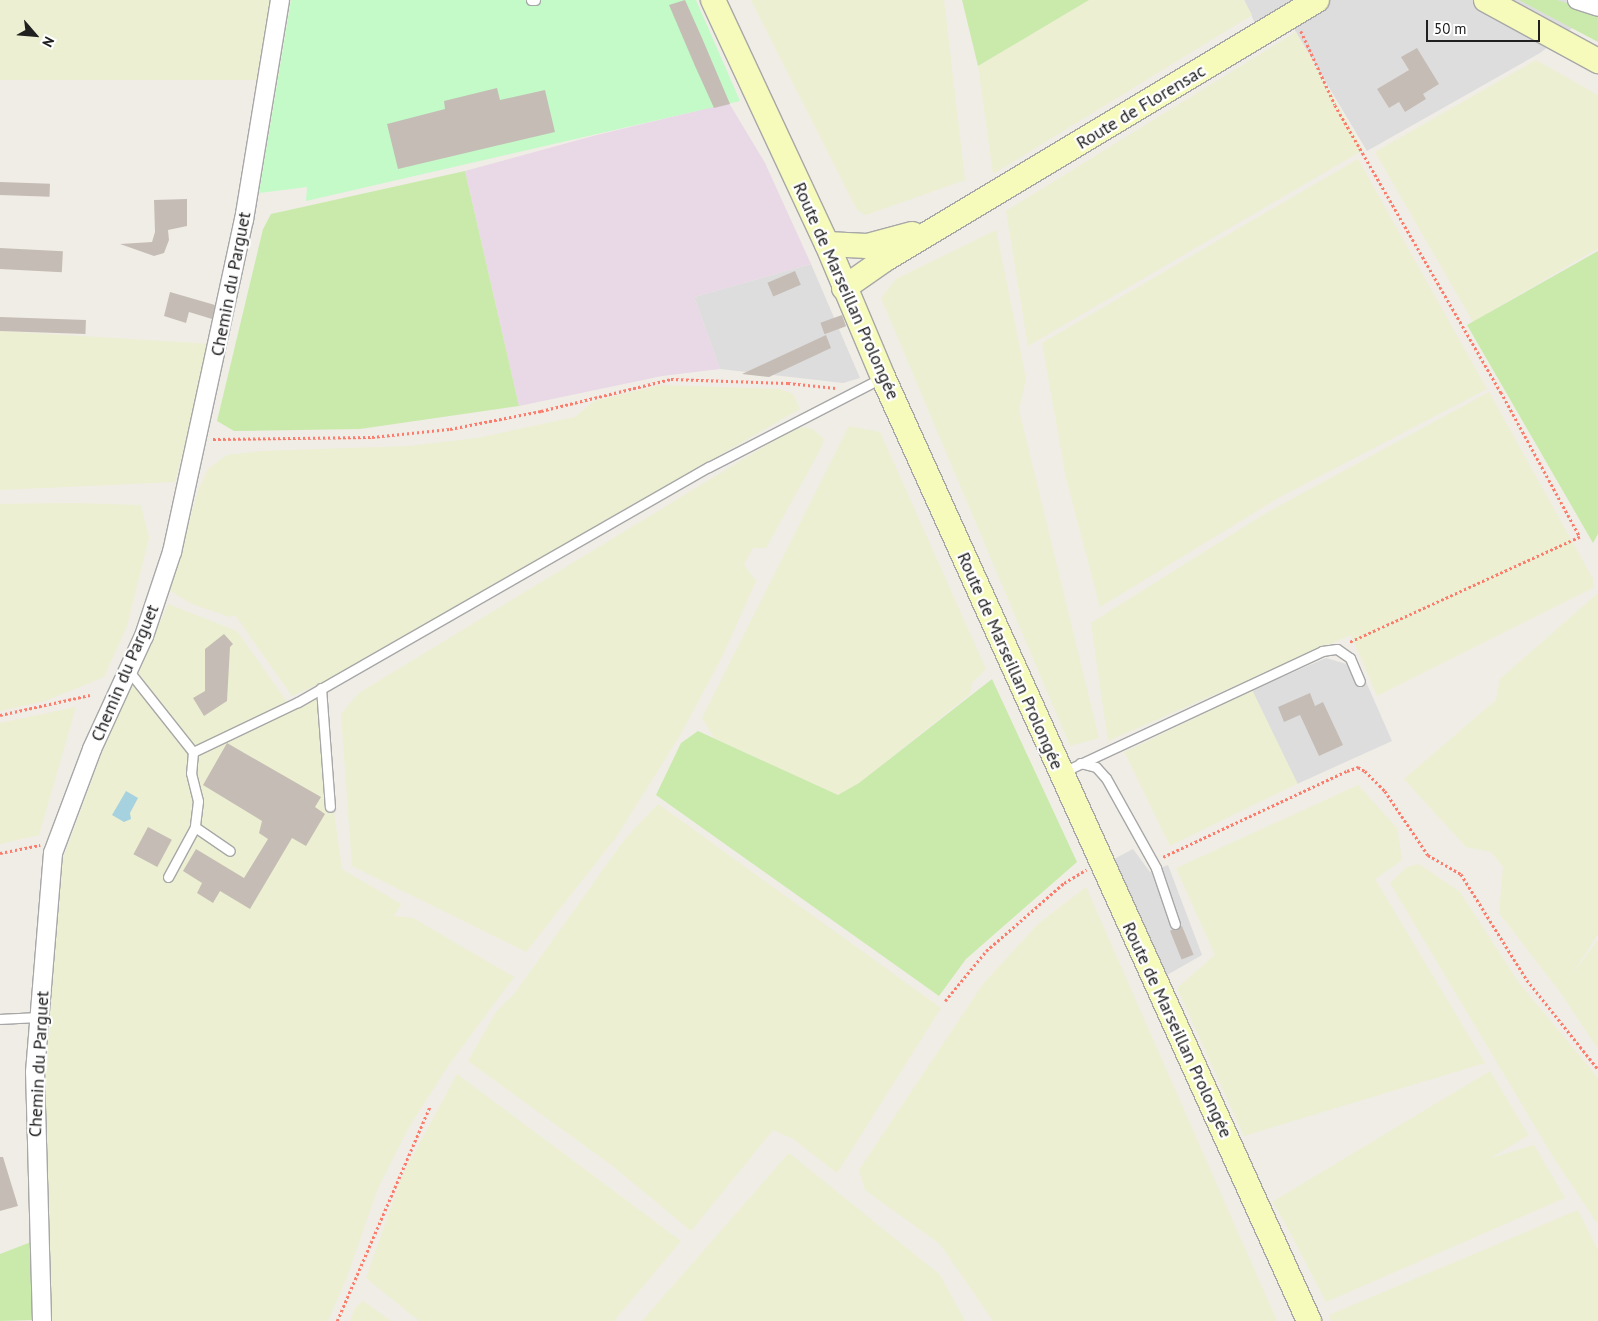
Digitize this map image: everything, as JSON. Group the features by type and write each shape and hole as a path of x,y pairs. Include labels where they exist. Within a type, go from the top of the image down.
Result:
{"main road":[{"name":"Route de Marseillan Prolongée","path":"713,0 827,244 844,288 883,376 1070,768 1100,862 1309,1321"},
{"name":"Route de Florensac","path":"844,288 876,265 965,214 1317,0"},
{"path":"1486,0 1598,61"},
{"name":"Route de Florensac","path":"827,244 867,246 933,228 965,214"}],"street":[{"name":"Chemin du Parguet","path":"42,1321 34,1127 40,1017 57,841 144,636 172,552 244,220 280,0"},
{"path":"1577,0 1598,7"}],"lane":[{"path":"193,752 321,688 709,467 860,391 883,376"},
{"path":"1070,768 1322,651 1337,649 1350,658 1360,681"},
{"path":"128,670 193,752 191,773 198,801 195,828 168,877"},
{"path":"321,688 330,806"},
{"path":"1070,768 1096,767 1106,778 1148,855 1175,924"},
{"path":"195,828 230,851"},
{"path":"0,1019 40,1017"}],"path":[{"path":"1294,14 1335,106 1501,392 1580,537 1337,649"},
{"path":"197,439 372,437 450,429 541,411 671,379 788,383 860,391"},
{"path":"0,714 90,695"},
{"path":"1148,855 1155,859 1172,854 1358,767 1365,771 1385,791 1428,855 1461,874 1527,980 1598,1069"},
{"path":"0,853 57,841"},
{"path":"945,1001 986,951 1064,883 1100,862"},
{"path":"337,1321 430,1106"}],"shaded area":[{"path":"1244,0 1598,0 1598,8 1540,53 1367,151 1281,7 1255,23"},
{"path":"729,103 765,163 811,264 694,297 720,369 662,376 519,406 465,171 593,136"},
{"path":"811,264 860,378 843,383 720,369 694,297"},
{"path":"1326,658 1360,668 1392,741 1297,784 1252,690"},
{"path":"1133,849 1150,872 1168,865 1202,955 1167,975 1114,859"}],"green space":[{"path":"0,0 280,0 280,80 0,80"},
{"path":"291,0 696,0 740,101 306,201 307,187 259,193"},
{"path":"751,0 944,0 965,180 866,215 857,210"},
{"path":"962,0 1089,0 978,66"},
{"path":"1089,0 1244,0 1252,15 993,174 978,66"},
{"path":"1519,0 1557,0 1598,13 1598,42"},
{"path":"1296,32 1363,150 1028,346 1006,211"},
{"path":"1536,60 1598,95 1598,248 1473,322 1375,152"},
{"path":"1358,159 1487,389 1280,497 1100,607 1066,478 1042,343"},
{"path":"465,171 519,406 360,429 234,431 217,421 263,229 271,214"},
{"path":"996,230 1026,378 1019,410 1099,738 1070,746 881,298 896,279"},
{"path":"1598,251 1598,534 1593,543 1467,325"},
{"path":"0,331 211,344 175,482 0,490"},
{"path":"660,385 779,389 793,394 800,409 326,681 292,696 235,615 230,617 192,604 169,590 198,491 208,469 227,455 262,451 409,446 477,438 575,417 594,401"},
{"path":"1489,392 1593,579 1593,588 1377,696 1351,635 1108,741 1091,623 1266,513"},
{"path":"849,426 880,432 986,669 972,683 970,694 859,783 838,795 714,738 702,718"},
{"path":"796,427 811,428 824,439 820,450 766,548 753,548 744,565 756,581 723,655 679,737 617,836 526,952 352,866 341,714 359,693"},
{"path":"73,503 141,505 149,538 127,626 104,677 45,701 0,711 0,504"},
{"path":"1598,593 1598,934 1569,979 1598,940 1598,1049 1560,992 1499,913 1503,867 1491,852 1466,847 1404,779 1496,700 1500,679"},
{"path":"168,604 237,631 287,702 318,698 342,869 401,904 394,916 413,918 514,977 448,1066 408,1129 378,1188 347,1277 328,1321 49,1321 42,1102 61,864 99,760"},
{"path":"992,679 1077,862 966,959 939,996 656,795 681,743 698,731 838,795 859,783"},
{"path":"1252,690 1298,783 1170,846 1124,752"},
{"path":"76,707 39,835 0,844 0,723"},
{"path":"1358,785 1397,828 1402,860 1375,879 1485,1063 1244,1136 1177,988 1215,955 1176,868"},
{"path":"658,804 941,1008 837,1173 793,1139 773,1130 691,1231 614,1167 468,1061 496,1012 515,993 625,839"},
{"path":"1419,864 1460,892 1519,983 1598,1078 1598,1224 1555,1160 1390,883 1407,867"},
{"path":"1086,887 1277,1321 993,1321 940,1244 865,1190 859,1170 983,984 1038,924"},
{"path":"1490,1071 1529,1135 1311,1266 1272,1202"},
{"path":"457,1074 681,1241 614,1321 419,1321 366,1278 402,1176"},
{"path":"1534,1145 1565,1198 1326,1302 1284,1221"},
{"path":"789,1153 940,1275 965,1321 642,1321"},
{"path":"1578,1210 1598,1250 1598,1321 1331,1321 1329,1315"},
{"path":"31,1242 32,1320 0,1321 0,1254"},
{"path":"363,1301 391,1321 350,1321 355,1308"}],"water":[{"path":"126,791 138,798 130,813 131,819 124,822 112,815"}],"building":[{"path":"685,0 730,104 714,108 695,66 669,5"},
{"path":"1417,48 1439,84 1423,94 1426,99 1405,112 1399,102 1389,108 1377,89 1409,70 1401,57"},
{"path":"497,88 500,100 545,90 555,132 398,169 387,124 445,109 444,101"},
{"path":"0,182 50,184 50,197 0,195"},
{"path":"187,199 187,226 168,230 169,240 164,253 154,256 120,244 152,242 155,232 154,200"},
{"path":"0,248 63,251 62,272 0,269"},
{"path":"795,271 801,285 773,297 767,283"},
{"path":"170,292 215,305 212,319 189,312 186,323 164,316"},
{"path":"842,315 846,326 824,334 820,323"},
{"path":"0,317 86,320 85,334 0,331"},
{"path":"826,335 831,348 769,377 742,374"},
{"path":"224,634 233,644 230,647 227,701 204,716 193,698 205,691 205,649"},
{"path":"1310,693 1315,706 1323,702 1343,745 1319,756 1300,715 1284,722 1278,707"},
{"path":"227,743 321,797 315,807 325,814 306,846 292,838 250,909 220,891 213,903 197,893 202,883 183,871 196,849 244,878 268,839 259,833 262,821 203,785"},
{"path":"148,827 172,840 157,867 133,854"},
{"path":"1182,926 1194,955 1182,960 1170,931"},
{"path":"0,1157 3,1157 18,1206 0,1211"}]}
